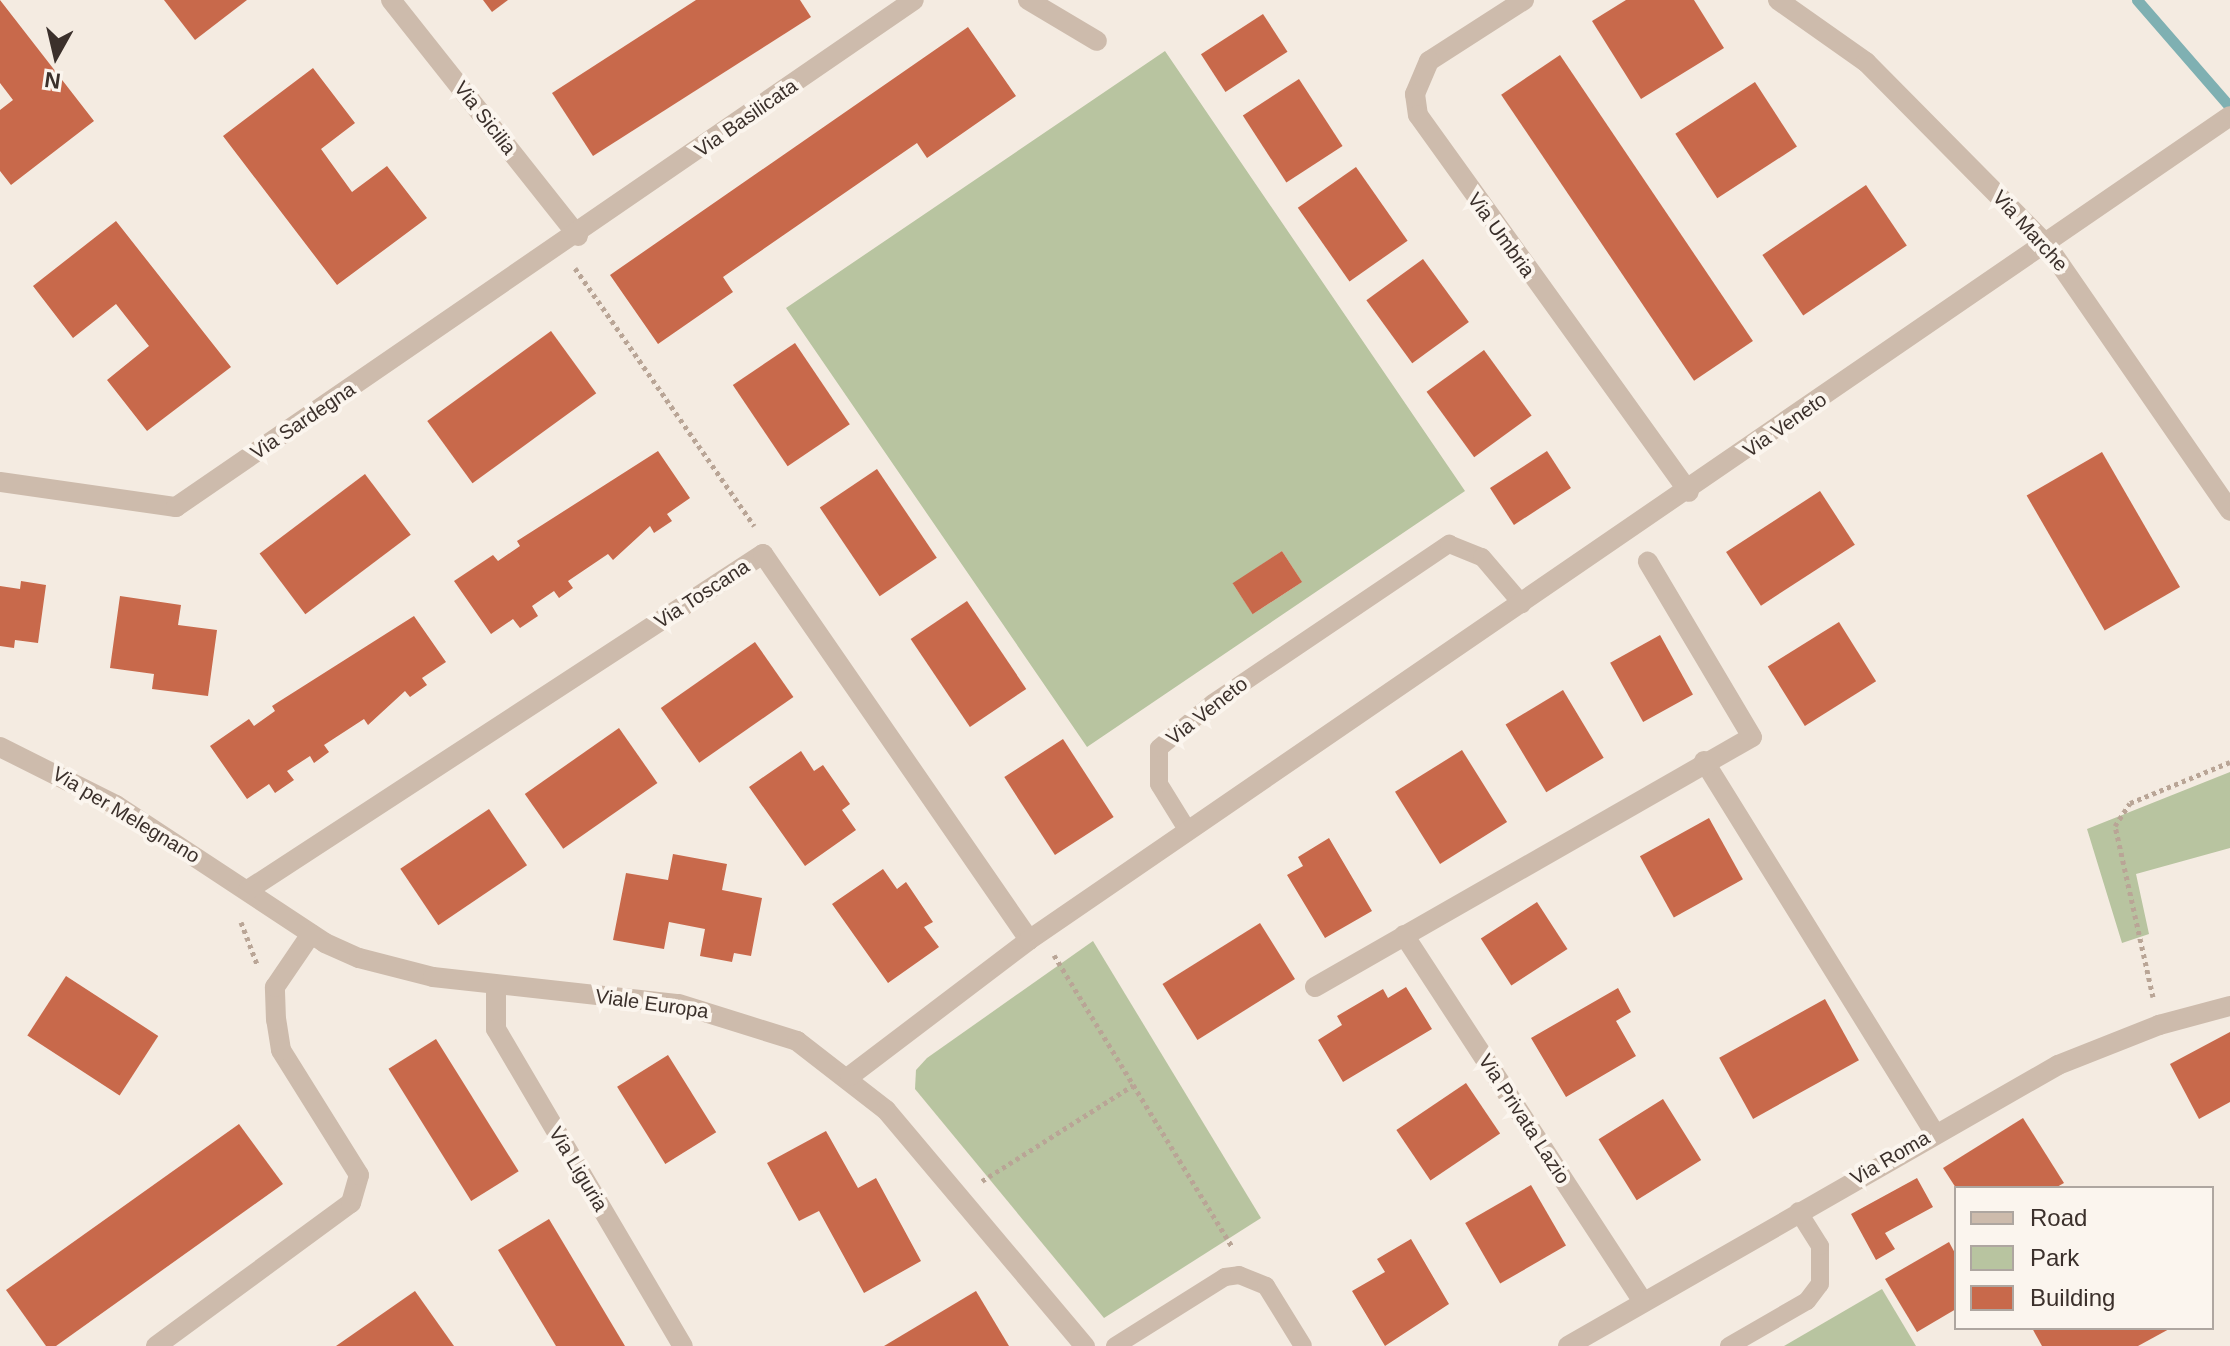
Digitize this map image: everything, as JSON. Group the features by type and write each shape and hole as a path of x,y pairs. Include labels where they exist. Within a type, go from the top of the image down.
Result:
{"street":[{"name":"Via Sicilia","path":"391,0 570,242"},
{"name":"Via Basilicata","path":"570,242 914,0"},
{"path":"1028,0 1097,41"},
{"name":"Via Umbria","path":"1524,0 1429,61 1415,94 1418,115 1689,492"},
{"name":"Via Marche","path":"1778,0 1866,62 2046,244 2230,511"},
{"name":"Via Veneto","path":"850,1076 1034,936 1689,492 2226,119"},
{"name":"Via Sardegna","path":"0,482 176,507 570,242"},
{"name":"Via Toscana","path":"248,890 763,554 1034,936"},
{"path":"1315,987 1704,761 1752,737 1648,562"},
{"name":"Via per Melegnano","path":"0,747 116,805 248,890"},
{"path":"1704,761 1934,1132"},
{"name":"Viale Europa","path":"248,890 311,934 376,964 496,985 705,1009 784,1035 850,1076 959,1196 1085,1346"},
{"path":"156,1346 351,1203 359,1175 281,1050 275,987 311,934"},
{"name":"Via Privata Lazio","path":"1404,935 1643,1302"},
{"name":"Via Liguria","path":"496,985 496,1029 683,1346"},
{"name":"Via Roma","path":"1568,1346 1934,1132 2100,1047 2159,1025 2230,1006"}],"lane":[{"name":"Via Veneto","path":"1188,831 1159,784 1159,748 1226,694 1449,544 1482,557 1522,604"},
{"path":"1729,1346 1807,1301 1820,1284 1820,1246 1798,1211"},
{"path":"1115,1346 1225,1277 1239,1275 1266,1286 1303,1346"}],"path":[{"path":"570,242 751,516 763,554"},
{"path":"2159,1025 2115,826 2130,803 2230,762"},
{"path":"248,890 240,919 244,936 275,987"},
{"path":"1034,936 1133,1085 1228,1239 1239,1275"},
{"path":"959,1196 1133,1085"}],"green space":[{"path":"1165,51 1465,491 1087,747 786,308","holes":["1282,551 1302,582 1253,614 1233,584"]},
{"path":"2230,772 2230,848 2136,874 2149,934 2122,943 2087,829"},
{"path":"1093,941 1261,1218 1104,1318 915,1089 916,1070 927,1058"},
{"path":"1882,1289 1916,1346 1784,1346"}],"building":[{"path":"0,0 94,121 11,185 0,171 0,110 13,100 0,83"},
{"path":"164,0 247,0 195,40"},
{"path":"483,0 508,0 492,12"},
{"path":"696,0 800,0 811,17 593,156 552,93"},
{"path":"1626,0 1694,0 1724,48 1641,99 1592,21"},
{"path":"1263,14 1288,52 1225,92 1201,54"},
{"path":"968,27 1016,96 927,158 917,143 723,277 733,292 658,344 610,275"},
{"path":"1560,55 1753,341 1694,381 1501,95"},
{"path":"313,68 355,123 321,149 352,192 387,166 427,218 337,285 223,136"},
{"path":"1299,79 1343,146 1286,183 1243,115"},
{"path":"1755,82 1797,147 1717,198 1675,134"},
{"path":"1356,167 1408,241 1349,281 1298,208"},
{"path":"1866,185 1907,246 1803,315 1762,255"},
{"path":"116,221 231,367 147,431 107,380 149,346 116,304 73,338 33,286"},
{"path":"1423,259 1469,322 1412,363 1366,300"},
{"path":"551,331 596,393 472,483 427,421"},
{"path":"795,343 850,424 788,466 733,385"},
{"path":"1484,350 1532,416 1474,457 1427,392"},
{"path":"658,451 690,498 667,514 672,521 654,533 650,526 613,560 608,554 568,581 573,588 559,598 554,591 532,606 538,616 520,628 513,619 491,634 454,581 493,555 498,561 520,546 517,541"},
{"path":"1547,451 1571,488 1514,525 1490,488"},
{"path":"2102,452 2180,587 2105,631 2027,496"},
{"path":"877,469 937,558 880,596 820,508"},
{"path":"365,474 411,535 305,614 260,553"},
{"path":"1820,491 1855,545 1761,606 1726,552"},
{"path":"1282,551 1302,582 1253,614 1233,583"},
{"path":"21,581 46,585 38,643 15,640 14,648 0,646 0,586 20,589"},
{"path":"120,596 181,605 178,625 217,630 208,696 152,689 154,674 110,668"},
{"path":"967,601 1026,689 970,727 911,639"},
{"path":"414,616 446,662 422,678 427,685 410,697 405,691 368,725 364,719 324,745 329,752 314,763 310,756 287,771 294,780 275,793 269,784 247,799 210,746 249,719 254,726 275,711 272,706"},
{"path":"1839,622 1876,681 1805,726 1768,667"},
{"path":"1660,635 1693,694 1643,722 1610,663"},
{"path":"755,642 793,697 699,763 661,708"},
{"path":"1563,690 1604,758 1546,792 1506,725"},
{"path":"619,728 657,783 563,849 525,794"},
{"path":"1063,739 1114,817 1055,855 1004,777"},
{"path":"1462,750 1507,822 1440,864 1395,792"},
{"path":"801,751 814,771 823,765 850,804 842,810 856,830 805,866 749,787"},
{"path":"489,809 527,865 438,925 400,869"},
{"path":"1709,818 1743,879 1674,918 1640,856"},
{"path":"1329,838 1372,911 1325,938 1287,875 1303,866 1298,857"},
{"path":"673,854 727,864 722,890 762,898 751,956 734,953 732,962 700,956 705,929 669,922 664,949 613,940 626,873 668,880"},
{"path":"883,869 897,889 906,882 933,922 924,927 939,947 888,983 832,904"},
{"path":"1537,902 1567,949 1511,985 1481,938"},
{"path":"1260,923 1295,979 1197,1040 1162,984"},
{"path":"66,976 158,1036 120,1095 27,1036"},
{"path":"1406,987 1432,1029 1343,1082 1318,1040 1342,1025 1337,1016 1383,989 1388,998"},
{"path":"1618,988 1631,1012 1616,1021 1636,1056 1566,1097 1531,1038"},
{"path":"1825,999 1859,1060 1753,1119 1719,1058"},
{"path":"2230,1032 2230,1102 2199,1119 2170,1064"},
{"path":"436,1039 519,1171 471,1201 389,1069"},
{"path":"668,1055 716,1132 665,1164 617,1087"},
{"path":"1466,1083 1500,1134 1430,1181 1396,1130"},
{"path":"1663,1099 1701,1160 1637,1200 1599,1139"},
{"path":"2023,1118 2064,1183 2059,1186 1955,1186 1943,1168"},
{"path":"239,1124 283,1184 56,1346 46,1346 6,1290"},
{"path":"826,1131 858,1188 876,1178 921,1261 864,1293 819,1211 799,1221 767,1163"},
{"path":"1917,1178 1933,1207 1885,1233 1895,1249 1876,1260 1851,1214"},
{"path":"1531,1185 1566,1246 1500,1284 1465,1223"},
{"path":"549,1219 625,1346 556,1346 498,1250"},
{"path":"1411,1239 1449,1304 1385,1346 1352,1291 1385,1272 1377,1259"},
{"path":"1949,1242 1954,1251 1954,1310 1917,1332 1885,1279"},
{"path":"415,1291 454,1346 336,1346"},
{"path":"976,1291 1009,1346 884,1346"},
{"path":"2033,1330 2167,1330 2138,1346 2042,1346"}],"waterway":[{"path":"2137,0 2230,107"}]}
